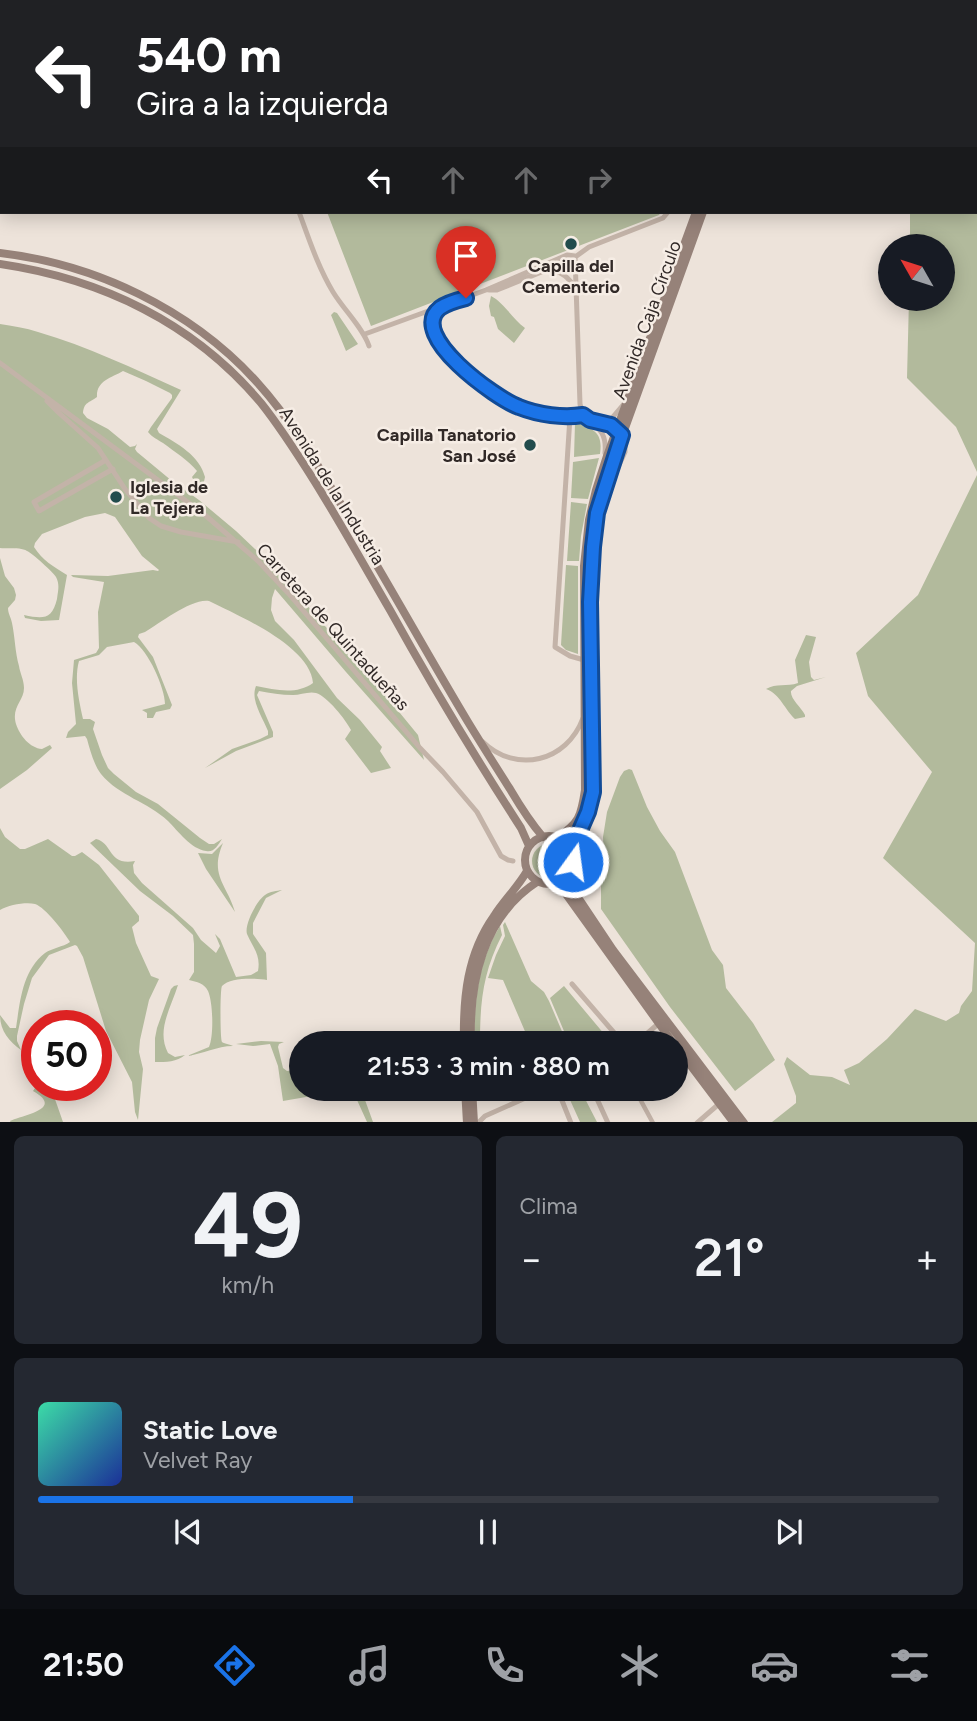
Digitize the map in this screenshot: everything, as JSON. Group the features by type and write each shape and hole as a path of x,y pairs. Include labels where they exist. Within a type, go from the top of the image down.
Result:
{"main road":[{"name":"Avenida Caja Círculo","path":"571,851 588,812 593,792 590,591 597,513 628,397 695,214"},
{"name":"Avenida Caja Círculo","path":"557,838 576,823 585,790 583,593 584,553 589,520 599,480 621,431 702,214"},
{"name":"Avenida de la Industria","path":"0,253 48,261 118,284 159,305 220,347 255,380 284,416 318,466 451,694 530,822 543,837"},
{"name":"Avenida de la Industria","path":"0,264 66,278 120,297 149,312 181,332 230,371 268,412 328,504 417,659 521,828 529,846"},
{"path":"543,837 563,841 571,851 573,862 567,876 558,883 547,885 537,882 527,871 525,858 529,846 543,837"},
{"path":"464,1031 465,994 478,946 492,918 527,871"},
{"path":"567,876 575,893 613,950 744,1122"},
{"path":"471,1031 472,992 486,944 519,894 537,882"},
{"path":"558,883 664,1031"},
{"path":"688,1062 734,1122"},
{"path":"466,1101 467,1122"},
{"path":"473,1101 476,1122"}],"street":[{"path":"300,214 327,283 345,311 365,334 369,346"},
{"path":"486,290 497,290 571,260 589,247 663,218 667,214"},
{"path":"365,334 486,290 567,256 575,256"},
{"path":"575,256 579,398 583,415 610,430 621,431"},
{"path":"548,269 563,274 576,292"},
{"path":"433,329 435,317 441,307"},
{"path":"426,313 433,329 459,366 489,390 520,408 570,417 583,415"},
{"name":"Carretera de Quintadueñas","path":"0,363 184,499 237,542 281,584 482,820 501,856 513,861"},
{"path":"45,396 59,413 98,448 149,518 161,526 181,532 237,542"},
{"path":"601,425 614,416 628,397"},
{"path":"570,417 555,648 584,660"},
{"path":"599,480 606,450 601,425"},
{"path":"107,460 34,502 39,510 113,469"},
{"name":"Avenida de la Industria","path":"451,694 487,746 518,761 536,760 561,749 578,730 585,712"},
{"path":"572,984 613,1031"},
{"path":"650,1031 658,1024"},
{"path":"476,1122 519,1101"},
{"path":"562,1101 571,1122"},
{"path":"598,1101 608,1122"},
{"path":"641,1101 653,1122"},
{"path":"697,1122 720,1103"},
{"path":"473,1109 485,1116"}],"green space":[{"path":"328,214 660,214 659,215 371,326"},
{"path":"910,214 977,214 977,472 956,427 907,378 909,312 956,312 956,234 910,234"},
{"path":"491,296 525,328 514,343 498,329 494,317 491,316"},
{"path":"334,312 358,344 346,351 331,315"},
{"path":"0,324 74,344 181,390 157,429 187,451 198,463 205,477 203,486 194,481 192,477 197,471 193,467 148,432 172,398 170,393 123,371 99,387 97,397 86,405 83,413 130,447 137,444 137,452 236,531 274,567 418,735 424,760 275,589 271,610 275,621 294,640 337,698 382,747 380,751 391,768 371,773 345,739 351,730 349,726 336,709 320,695 259,691 257,695 273,737 236,751 205,768 232,749 268,735 256,703 256,686 293,690 313,683 309,669 287,645 237,615 209,601 202,601 176,612 138,637 153,657 172,705 170,709 156,712 153,718 147,718 147,713 142,710 165,704 159,679 150,661 134,642 107,647 99,655 79,661 78,690 83,719 95,722 93,729 108,768 136,792 158,804 209,844 222,839 211,851 200,850 160,814 108,782 96,766 85,736 66,738 76,724 72,683 74,660 96,653 99,648 98,612 104,582 71,575 108,576 159,570 142,556 115,517 105,513 85,517 42,534 35,543 34,547 41,556 67,575 59,620 25,618 24,615 46,616 52,611 57,599 58,585 54,575 30,553 21,549 0,548"},
{"path":"577,422 589,427 599,437 600,454 574,457"},
{"path":"599,458 588,499 571,498 573,462"},
{"path":"977,475 977,1122 772,1122 796,1103 784,1064 787,1057 810,1075 832,1077 850,1085 844,1070 859,1063 887,1039 915,1009 946,1021 959,1013 972,991 975,943 883,858 932,772 868,696 856,653 918,595"},
{"path":"571,502 587,504 579,561 567,561"},
{"path":"0,558 5,576 16,595 8,610 24,688 15,713 16,724 30,744 42,749 50,745 52,748 0,789"},
{"path":"566,565 578,566 578,654 561,645"},
{"path":"806,635 816,637 809,662 811,677 814,680 826,677 797,686 791,691 805,715 795,719 779,698 766,689 798,683 795,660"},
{"path":"629,769 632,770 660,831 675,852 712,950 723,965 726,988 753,1023 775,1060 735,1091 670,1007 601,909 603,837 607,812 620,777"},
{"path":"0,828 5,837 20,849 48,839 72,856 82,852 99,865 139,916 139,921 132,927 136,943 151,976 159,979 149,1000 140,1040 139,1052 143,1069 138,1120 132,1082 112,1043 112,1010 99,1010 77,946 49,955 32,978 21,1010 17,1036 21,1050 3,1031 0,1015 10,1028 16,1028 23,988 37,960 48,951 70,942 49,915 35,904 17,904 0,910"},
{"path":"96,839 120,860 135,861 134,873 142,883 193,928 201,940 216,953 220,946 215,934 220,939 236,977 258,971 257,956 247,934 247,925 262,898 282,890 266,898 253,923 253,934 266,953 267,980 237,980 222,986 221,1039 233,1046 187,1056 209,1047 212,1027 208,991 197,982 189,980 194,972 193,935 140,891 90,843"},
{"path":"223,843 219,854 219,872 235,912 198,853 212,854"},
{"path":"549,844 561,849 566,861 561,873 549,878 537,873 532,861 537,849"},
{"path":"505,922 531,981 544,992 562,1031 525,1031 503,980 488,978 505,936"},
{"path":"500,926 502,935 484,987 480,1031 474,1031 479,983 492,940"},
{"path":"178,985 166,1019 164,1036 168,1053 175,1057 185,1055 167,1062 155,1062 157,1028 171,989"},
{"path":"564,986 602,1031 564,1031 550,998"},
{"path":"284,1042 278,1047 283,1068 289,1071 289,1100 283,1101 278,1066 270,1044 236,1044"},
{"path":"56,1101 63,1122 10,1122 38,1110 45,1102"},
{"path":"357,1101 365,1101 373,1122 367,1122"},
{"path":"571,1101 586,1101 597,1122 580,1122"}],"place":[{"name":"Capilla del Cementerio","path":"571,244"},
{"name":"Capilla Tanatorio San José","path":"530,445"},
{"name":"Iglesia de La Tejera","path":"116,497"}],"route":[{"path":"466,298 441,307 435,317 433,329 450,356 467,374 520,408 564,417 583,415 590,420 611,425 622,435 597,513 594,536 590,581 593,792 591,805 571,851 573,862"}]}
